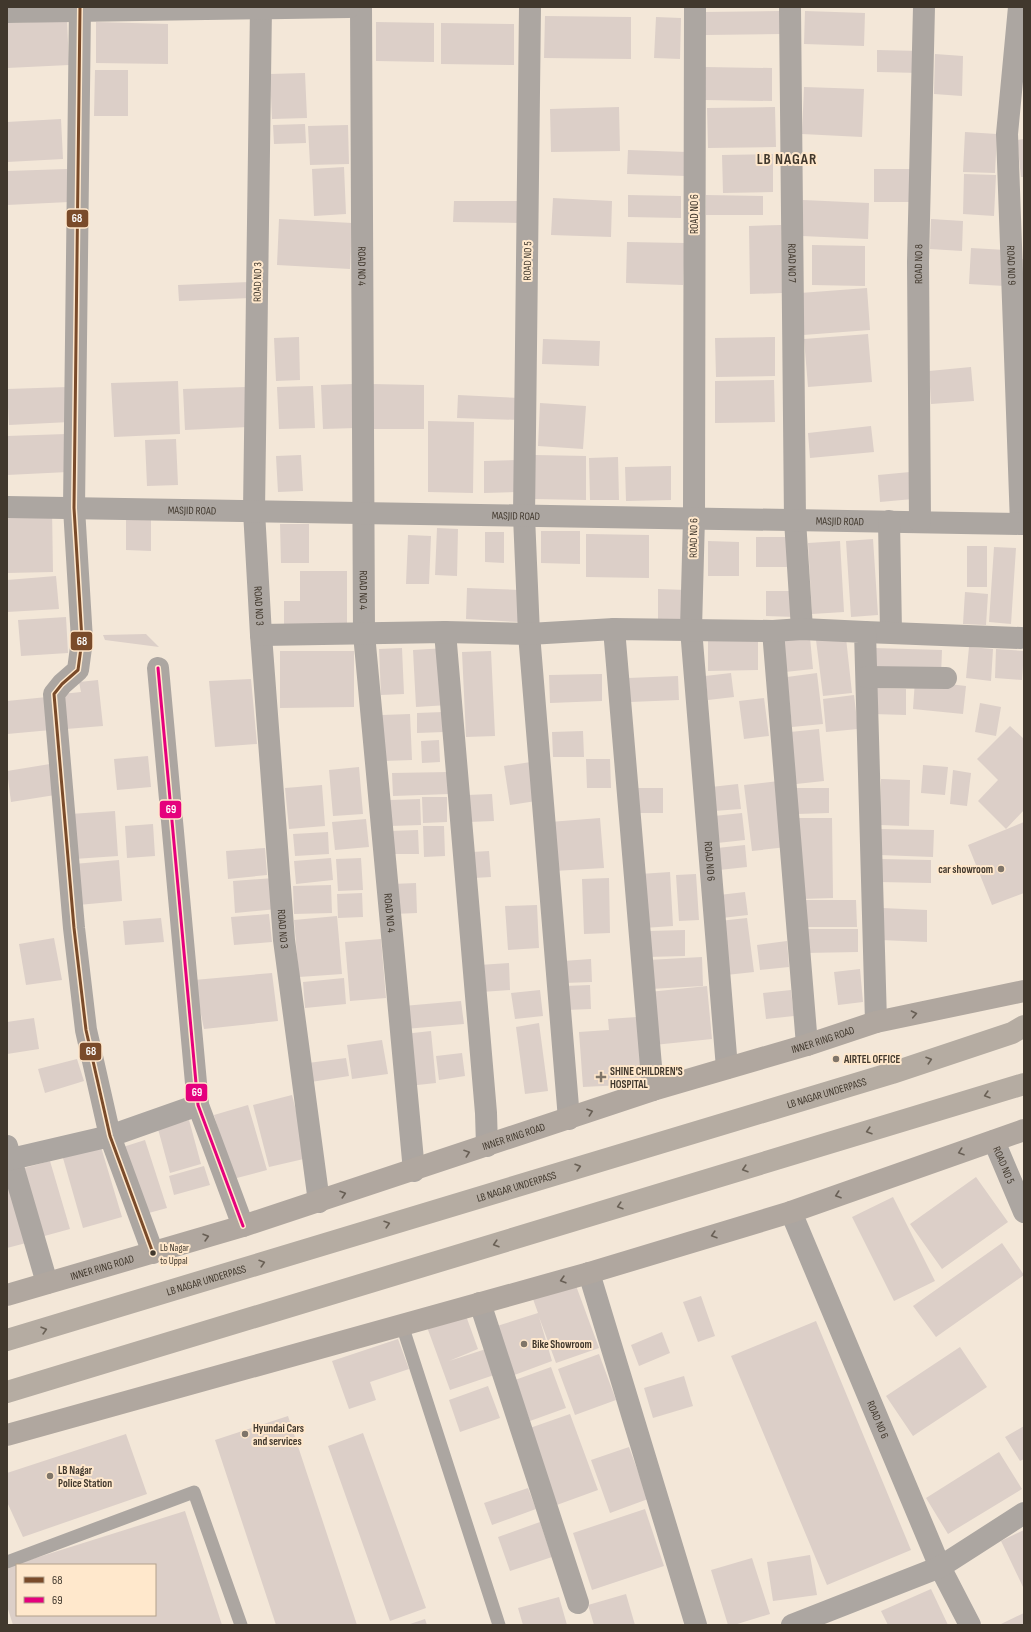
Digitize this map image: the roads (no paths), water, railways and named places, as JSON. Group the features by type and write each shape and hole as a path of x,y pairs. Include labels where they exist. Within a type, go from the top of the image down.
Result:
{"highway":[{"name":"LB NAGAR UNDERPASS","path":"7,1340 892,1073 1012,1033 1024,1026"},
{"path":"7,1392 1024,1084"}],"main road":[{"name":"INNER RING ROAD","path":"7,1295 243,1226 414,1171 653,1090 807,1045 876,1022 1024,991"},
{"path":"7,1435 589,1273 791,1212 1024,1130"}],"street":[{"path":"7,12 80,9 349,7"},
{"name":"ROAD NO 4","path":"361,7 364,634 414,1171"},
{"name":"ROAD NO 5","path":"530,7 524,516 529,634 569,1119"},
{"name":"ROAD NO 6","path":"695,7 694,518 691,629 727,1068"},
{"name":"ROAD NO 7","path":"790,7 795,520 802,629"},
{"name":"ROAD NO 8","path":"920,522 918,262 924,7"},
{"name":"ROAD NO 9","path":"1019,7 1016,133 1022,524"},
{"name":"ROAD NO 3","path":"261,8 254,511 261,635 284,940 319,1202"},
{"path":"80,9 74,508 82,640 78,670 62,684 54,694 74,928 85,1022 110,1136 154,1253"},
{"name":"MASJID ROAD","path":"7,507 1022,524"},
{"path":"889,521 891,632"},
{"path":"261,635 445,632 529,634 614,629 773,631 802,629 1021,638"},
{"path":"614,629 653,1090"},
{"path":"773,631 807,1045"},
{"path":"445,632 486,1113 487,1146"},
{"path":"865,632 876,1022"},
{"path":"158,668 198,1105 243,1226"},
{"path":"867,677 946,678"},
{"path":"47,1283 8,1155 110,1136 198,1105"},
{"name":"ROAD NO 5","path":"994,1141 1024,1212"},
{"name":"ROAD NO 6","path":"791,1212 940,1567 970,1625"},
{"path":"589,1273 696,1625"},
{"path":"480,1303 578,1603"},
{"path":"792,1625 940,1567 1024,1513"}],"lane":[{"path":"402,1325 499,1625"},
{"path":"7,1562 194,1492 241,1625"}],"place":[{"name":"car showroom","path":"1001,869"},
{"name":"AIRTEL OFFICE","path":"836,1059"},
{"name":"SHINE CHILDREN'S HOSPITAL","path":"601,1077"},
{"name":"Lb Nagar to Uppal","path":"153,1253"},
{"name":"Bike Showroom","path":"524,1344"},
{"name":"Hyundai Cars and services","path":"245,1434"},
{"name":"LB Nagar Police Station","path":"50,1476"}],"district":[{"name":"LB NAGAR","path":"787,159"}]}
